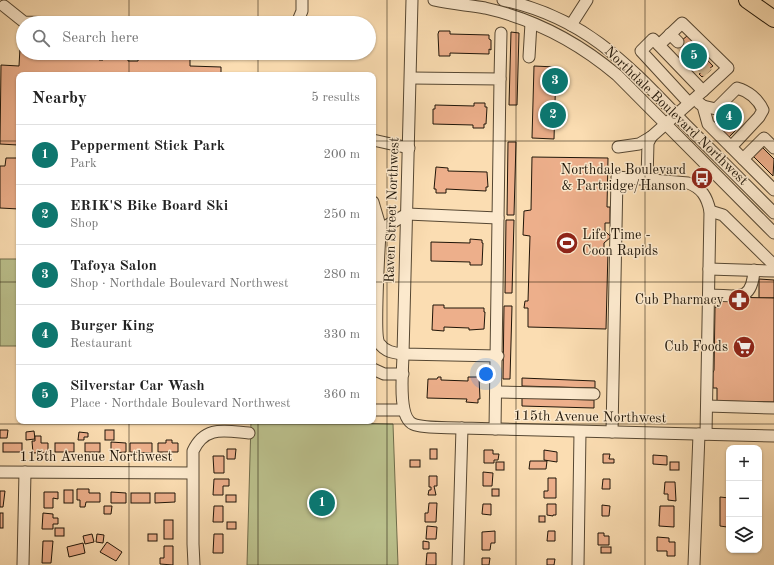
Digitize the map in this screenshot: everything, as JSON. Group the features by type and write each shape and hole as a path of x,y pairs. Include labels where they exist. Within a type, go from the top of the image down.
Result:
{"highway":[{"path":"747,0 774,19"}],"street":[{"path":"300,16 302,10 302,0"},
{"name":"Raven Street Northwest","path":"405,415 403,354 412,0"},
{"name":"Northdale Boulevard Northwest","path":"434,0 485,8 531,23 558,35 592,54 617,76 774,233"},
{"name":"Northdale Boulevard Northwest","path":"503,0 530,7 571,25 604,45 620,58 726,166 773,209"},
{"path":"571,25 587,0"},
{"path":"2,5 16,16"},
{"path":"529,57 531,23"},
{"path":"618,147 639,144 651,137 695,97 711,77 728,68 682,23 674,38 658,45"},
{"path":"495,430 498,356 498,218 501,33"},
{"path":"695,97 640,51 653,39 703,106 709,125 772,186"},
{"path":"410,78 500,79"},
{"path":"703,106 716,108 737,88 745,90 760,103 763,110 737,153 726,166"},
{"path":"709,125 738,97 746,97 761,114"},
{"path":"647,179 648,144 651,137"},
{"path":"737,153 764,138 774,148"},
{"path":"376,141 409,148"},
{"path":"612,432 617,177 688,183 698,186 708,200 710,211 707,406 702,434 694,565"},
{"path":"710,211 723,215 774,265"},
{"path":"376,212 381,229 377,338 379,343 388,352 403,354 498,356"},
{"path":"381,229 407,214 498,218"},
{"path":"709,270 774,271"},
{"path":"709,295 744,295 751,291 754,284 754,270"},
{"path":"376,370 384,374 403,374"},
{"path":"496,392 594,394"},
{"path":"707,406 774,408"},
{"name":"115th Avenue Northwest","path":"376,410 405,415 413,425 420,426 495,430 774,436"},
{"path":"458,565 462,428"},
{"path":"194,565 193,451 197,442 212,432 221,431 249,433"},
{"path":"578,565 580,432"},
{"name":"115th Avenue Northwest","path":"0,472 192,473"},
{"path":"23,565 25,472"}],"green space":[{"path":"0,259 16,259 16,346 0,346"},
{"path":"251,424 393,424 398,565 247,565"}],"building":[{"path":"439,31 450,31 450,34 489,35 489,39 491,40 491,50 489,49 489,54 450,53 450,56 439,56"},
{"path":"511,32 519,33 517,105 509,105"},
{"path":"687,36 695,44 693,45 713,66 710,68 711,70 702,77 699,74 702,72 676,45"},
{"path":"19,60 190,60 190,66 221,67 221,72 16,72 16,145 0,144 1,65 19,66"},
{"path":"534,66 556,67 554,139 532,138"},
{"path":"474,103 485,103 485,107 487,107 486,124 484,124 484,128 473,128 473,125 433,124 433,109 435,109 435,105 474,106"},
{"path":"733,103 743,113 732,124 737,129 729,137 714,122"},
{"path":"508,142 516,142 514,215 507,215"},
{"path":"760,145 774,159 773,176 751,154"},
{"name":"Life Time - Coon Rapids","path":"532,157 608,158 607,207 610,207 610,223 605,223 605,231 611,237 604,243 604,251 608,251 606,329 528,327 528,308 524,308 525,301 528,301 530,236 523,235 524,211 531,210"},
{"path":"6,158 16,158 16,209 0,208 0,166 5,166"},
{"path":"436,167 448,168 448,171 487,172 488,187 486,187 486,191 446,189 446,193 436,193 436,189 434,189"},
{"path":"506,220 514,220 512,293 505,293"},
{"path":"470,239 482,240 482,265 470,265 470,262 431,261 431,242 470,243"},
{"path":"759,279 774,280 774,298 759,298"},
{"name":"Cub Foods","path":"720,297 774,298 774,402 717,401 717,388 713,388 713,373 715,307 719,308"},
{"path":"433,305 444,305 444,308 484,308 484,329 469,330 469,328 444,327 444,331 432,330"},
{"path":"504,306 512,306 510,379 503,379"},
{"path":"438,377 441,377 441,380 468,381 468,377 479,377 480,399 478,399 478,403 466,402 467,399 427,398 428,379 437,379"},
{"path":"522,378 595,381 595,388 522,386"},
{"path":"522,398 594,400 594,408 522,406"},
{"path":"0,430 8,430 7,438 0,438"},
{"path":"105,430 114,430 114,440 105,440"},
{"path":"34,431 35,439 26,440 26,432"},
{"path":"79,432 88,433 88,437 84,437 84,440 78,440"},
{"path":"35,436 41,436 41,443 48,443 48,452 33,453 32,441 35,441"},
{"path":"166,440 172,440 172,443 178,443 178,452 158,452 158,443 166,443"},
{"path":"111,442 126,443 126,452 111,453"},
{"path":"3,443 22,443 22,452 3,452"},
{"path":"55,443 74,443 74,452 55,452"},
{"path":"85,443 100,443 100,452 85,452"},
{"path":"130,443 152,443 152,453 130,452"},
{"path":"227,449 236,449 235,459 227,459"},
{"path":"430,449 437,449 437,459 430,459"},
{"path":"484,450 493,450 493,454 499,454 498,460 494,460 494,463 484,463"},
{"path":"544,450 557,452 557,462 544,460"},
{"path":"603,454 610,454 609,459 614,459 614,463 603,463"},
{"path":"653,455 667,456 667,465 653,464"},
{"path":"213,456 224,456 224,473 214,473"},
{"path":"410,460 420,460 420,467 410,467"},
{"path":"530,461 547,461 546,469 529,469"},
{"path":"496,462 504,462 504,470 496,470"},
{"path":"670,462 679,462 679,470 670,470"},
{"path":"483,472 493,473 492,486 483,486"},
{"path":"429,476 437,476 437,486 434,486 436,495 428,495 429,490 431,490 431,487 429,487"},
{"path":"548,478 556,478 556,498 544,498 544,491 548,491"},
{"path":"214,479 229,479 229,486 223,486 223,495 213,495"},
{"path":"603,479 610,479 610,489 602,489"},
{"path":"665,482 675,482 676,501 668,500 668,494 664,494"},
{"path":"77,489 89,489 89,493 100,493 100,502 86,502 85,507 80,507 80,500 77,500"},
{"path":"492,489 499,489 499,496 492,496"},
{"path":"64,490 73,490 73,503 64,503"},
{"path":"0,491 5,491 3,507 0,507"},
{"path":"44,492 58,492 58,499 53,498 53,508 44,508"},
{"path":"111,492 126,493 126,503 111,503"},
{"path":"131,493 150,493 150,503 131,503"},
{"path":"155,493 175,493 175,502 155,503"},
{"path":"226,495 236,495 236,502 226,502"},
{"path":"720,497 726,498 726,527 720,526"},
{"path":"429,503 437,503 436,522 425,522 425,513 428,513"},
{"path":"483,504 491,504 491,515 482,514"},
{"path":"547,504 556,504 556,515 547,515"},
{"path":"602,505 610,506 609,516 602,516"},
{"path":"104,506 112,506 111,514 104,514"},
{"path":"214,506 223,506 223,522 213,522"},
{"path":"660,506 674,506 674,527 659,526"},
{"path":"0,513 3,513 3,528 0,528"},
{"path":"43,513 53,514 53,518 58,518 58,524 53,524 53,529 42,529"},
{"path":"539,516 545,516 545,522 539,522"},
{"path":"164,520 173,520 173,539 164,539"},
{"path":"227,522 236,522 236,529 227,529"},
{"path":"427,526 437,527 436,539 426,539"},
{"path":"55,528 64,528 64,536 55,536"},
{"path":"495,531 495,543 491,543 490,550 482,550 482,532"},
{"path":"548,531 555,531 555,541 547,541"},
{"path":"598,533 604,533 604,536 609,536 609,545 598,545"},
{"path":"92,534 94,542 85,544 83,536"},
{"path":"97,534 104,535 103,543 96,542"},
{"path":"148,534 157,534 157,541 148,541"},
{"path":"214,534 223,534 223,553 213,553"},
{"path":"657,537 669,538 669,542 675,542 675,556 667,556 667,551 657,551"},
{"path":"43,541 53,541 51,563 42,563"},
{"path":"423,541 429,542 429,549 423,549"},
{"path":"107,542 122,552 116,561 100,552"},
{"path":"83,543 85,553 69,557 67,547"},
{"path":"164,546 173,546 173,565 160,564 160,558 164,558"},
{"path":"601,547 611,547 611,553 601,553"},
{"path":"427,553 436,553 436,565 426,565"},
{"path":"482,558 490,558 489,565 482,565"},
{"path":"547,559 555,559 554,565 547,565"}],"tunnel":[{"path":"678,42 708,73"}],"place":[{"name":"Silverstar Car Wash","path":"694,56"},
{"name":"Tafoya Salon","path":"555,81"},
{"name":"ERIK'S Bike Board Ski","path":"553,115"},
{"name":"Burger King","path":"729,117"},
{"name":"Northdale Boulevard & Partridge/Hanson","path":"702,178"},
{"name":"Life Time - Coon Rapids","path":"567,243"},
{"name":"Cub Pharmacy","path":"739,300"},
{"name":"Cub Foods","path":"744,347"},
{"name":"Pepperment Stick Park","path":"322,503"}]}
